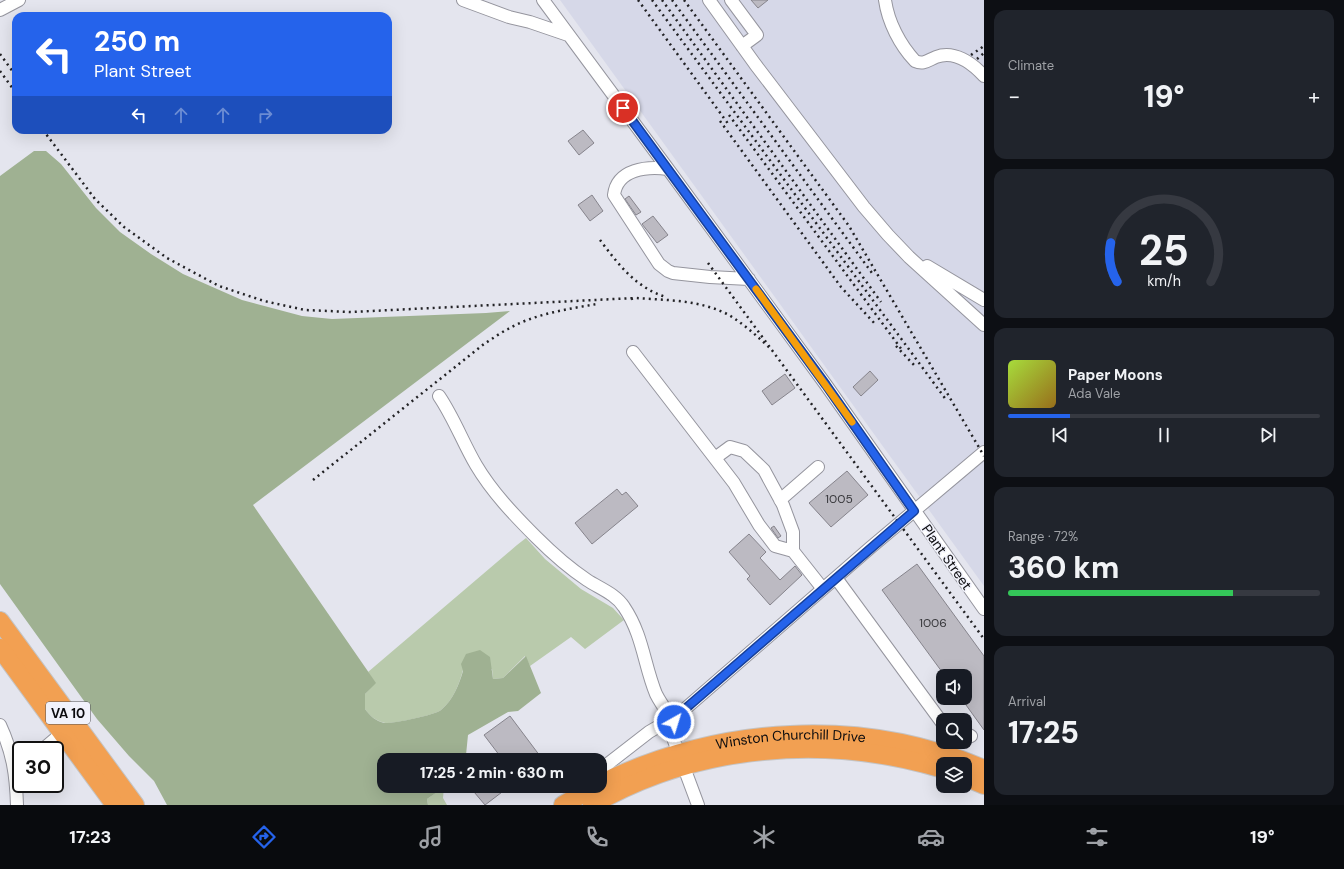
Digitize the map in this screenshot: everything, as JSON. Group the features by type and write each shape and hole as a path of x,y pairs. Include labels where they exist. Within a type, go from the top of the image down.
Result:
{"highway":[{"name":"VA 10","path":"2,627 135,805"},
{"name":"VA 10","path":"0,648 115,805"},
{"name":"Winston Churchill Drive","path":"607,781 628,771 680,760 741,739 804,734 863,738 916,747 952,757 984,769"},
{"name":"Winston Churchill Drive","path":"592,805 680,760 724,757 751,752 814,748 843,750 883,755 936,767"},
{"path":"972,780 984,785"}],"street":[{"path":"0,10 19,0"},
{"path":"463,0 509,17 530,22 568,35"},
{"name":"Plant Street","path":"543,0 749,279 826,385 914,511 983,605"},
{"path":"709,0 864,207 902,250 984,325"},
{"path":"731,0 756,35 742,46"},
{"path":"885,0 889,17 896,33 904,47 915,61 924,63 936,57 951,55 956,56 968,62 984,76"},
{"path":"668,169 651,168 634,172 622,178 617,183 614,195 659,264 673,273 749,279"},
{"path":"902,250 984,300"},
{"path":"633,352 715,458 734,484 759,525 775,546 793,551"},
{"path":"439,396 477,467 506,506 554,555 573,571 623,605 635,627 657,695 674,722"},
{"path":"715,458 730,447 744,451 764,470 780,500 792,532 793,551 823,589"},
{"path":"698,805 673,738 674,722 678,715 984,452"},
{"path":"780,500 818,467"},
{"path":"836,578 936,714"},
{"path":"607,764 648,732 661,725 674,722"},
{"path":"0,725 12,753"},
{"path":"53,741 62,733"},
{"path":"18,805 19,793"}],"shaded area":[{"path":"560,0 984,0 984,586"}],"green space":[{"path":"34,151 46,151 61,164 96,208 120,232 151,254 183,274 242,300 302,316 332,319 510,311 253,505 376,683 365,694 365,709 376,720 384,723 395,722 422,717 441,710 449,702 457,687 463,671 461,664 466,654 480,650 490,657 493,679 503,678 526,656 541,693 518,711 508,712 468,735 466,753 377,753 377,793 436,793 427,799 428,805 167,805 154,781 129,756 97,719 0,584 0,176"},
{"path":"526,538 545,559 581,589 613,608 624,620 585,649 571,637 530,666 525,656 503,678 493,679 492,669 463,670 452,697 441,710 437,712 414,719 389,723 376,720 371,716 365,709 365,694 375,683 368,672"},
{"path":"436,793 443,793 443,798 447,805 428,805 427,799"}],"building":[{"path":"751,0 768,0 758,8"},
{"path":"583,130 594,143 579,155 568,141"},
{"path":"592,195 603,211 590,221 578,205"},
{"path":"629,196 641,212 636,215 625,199"},
{"path":"653,216 668,235 657,243 642,224"},
{"path":"870,371 878,380 861,396 853,387"},
{"path":"785,374 795,388 772,405 762,391"},
{"path":"847,471 868,495 831,527 809,503"},
{"path":"617,489 622,495 626,492 638,506 592,544 575,523"},
{"path":"774,526 781,536 778,538 771,528"},
{"path":"749,534 766,552 760,558 780,580 795,566 802,575 770,605 747,579 750,576 729,552"},
{"path":"917,564 984,656 984,730 966,705 972,705 972,669 940,669 882,590"},
{"path":"510,716 538,753 498,753 484,735"},
{"path":"475,793 501,793 485,805"}],"railway":[{"path":"638,0 729,125"},
{"path":"652,0 947,401"},
{"path":"662,0 881,302"},
{"path":"672,0 872,273"},
{"path":"684,0 849,226 984,456"},
{"path":"971,55 984,46"},
{"path":"977,59 984,53"},
{"path":"0,54 12,70"},
{"path":"0,71 12,88"},
{"path":"729,115 902,350"},
{"path":"720,121 841,287 876,325"},
{"path":"46,134 95,199 124,227 167,258 219,286 264,301 305,310 351,312 635,298"},
{"path":"600,240 628,274 646,288 666,297"},
{"path":"708,263 984,639"},
{"path":"631,299 671,300 707,306 729,315 772,350"},
{"path":"313,480 484,344 499,334 529,319 563,310 597,304"},
{"path":"896,346 914,365"}],"slow traffic":[{"path":"756,289 852,422"}],"route":[{"path":"623,108 826,385 914,511 678,715 674,722"}]}
